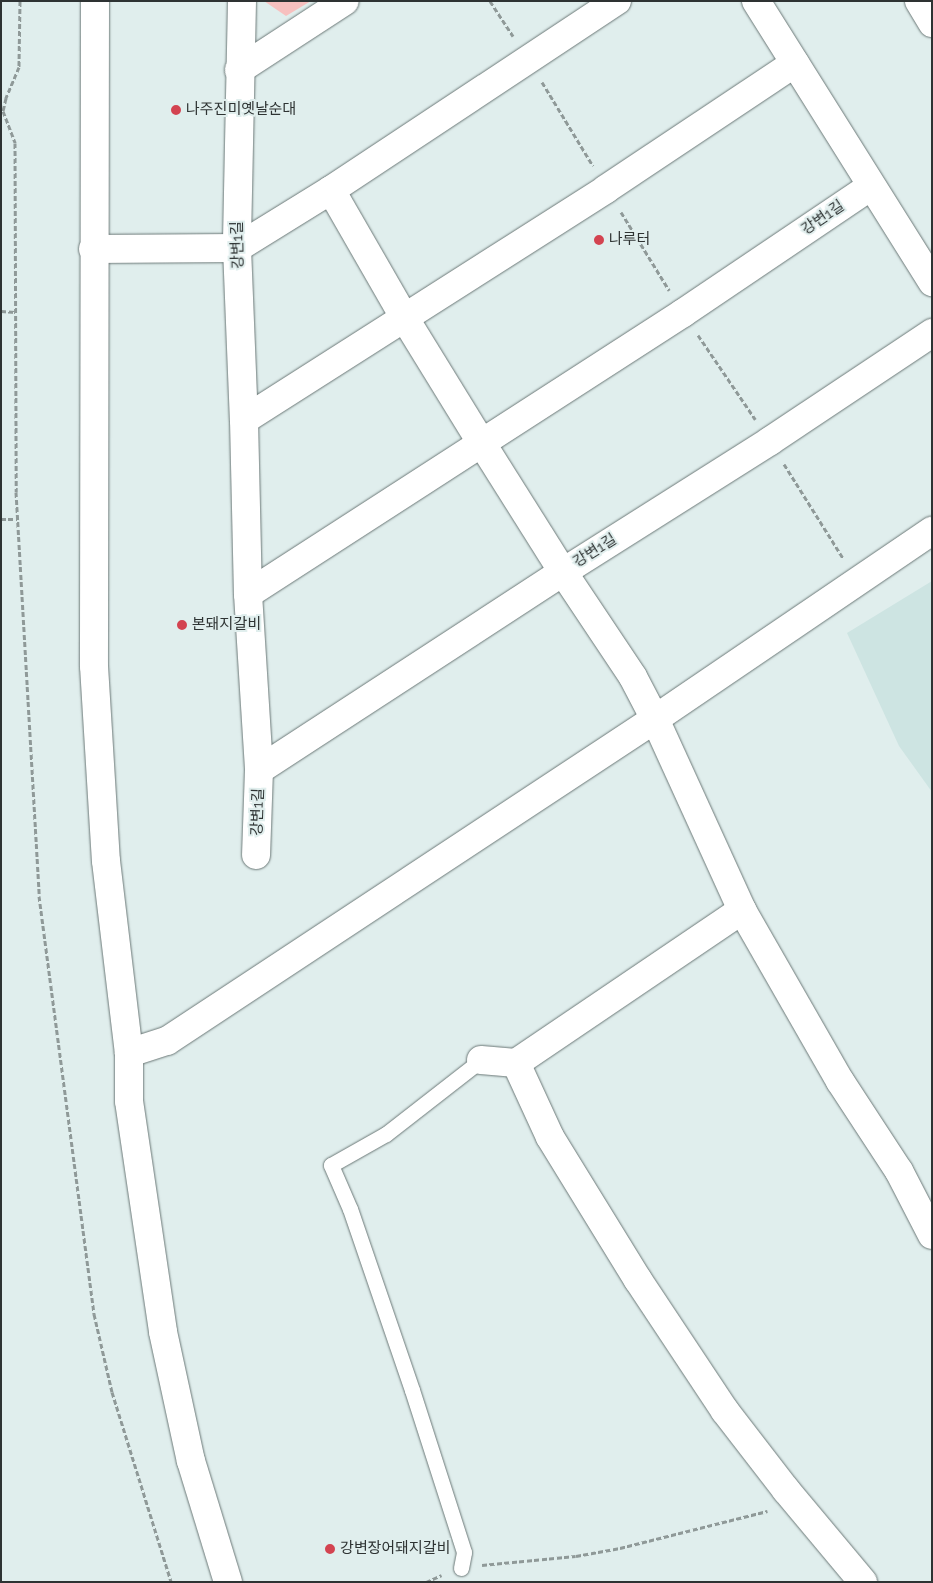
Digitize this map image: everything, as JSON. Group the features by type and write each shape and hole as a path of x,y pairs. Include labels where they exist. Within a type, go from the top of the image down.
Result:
{"street":[{"path":"95,1 93,249 94,666 106,861 128,1053 129,1101 163,1332 191,1461 228,1582"},
{"name":"강변1길","path":"242,1 239,70 237,248 244,420 248,594 259,770 256,855"},
{"path":"239,70 345,1"},
{"path":"93,249 237,248 331,190 618,1"},
{"path":"756,1 932,282"},
{"path":"919,1 932,23"},
{"path":"244,420 606,189 795,63"},
{"name":"강변1길","path":"248,594 683,313 871,186"},
{"path":"331,190 404,317 481,442 563,572 633,677 655,719 742,910 840,1081 899,1171 932,1235"},
{"name":"강변1길","path":"259,770 563,572 770,441 932,333"},
{"path":"128,1053 167,1040 655,719 932,531"},
{"path":"481,1060 516,1063 742,910"},
{"path":"516,1063 550,1137 638,1280 726,1411 797,1503 863,1582"}],"lane":[{"path":"461,1568 464,1552 412,1390 350,1209 331,1165 386,1134 481,1060"}],"path":[{"path":"20,1 19,67 3,104 15,143 17,519 39,896 94,1314 112,1392 171,1582"},
{"path":"1,311 15,312"},
{"path":"1,519 17,519"},
{"path":"426,1582 461,1568 576,1556 620,1548 797,1503"}],"shaded area":[{"path":"264,1 311,1 286,16"},
{"path":"932,581 932,792 899,746 847,633"}],"place":[{"name":"나주진미옛날순대","path":"176,110"},
{"name":"나루터","path":"599,240"},
{"name":"본돼지갈비","path":"182,625"},
{"name":"강변장어돼지갈비","path":"330,1549"}]}
